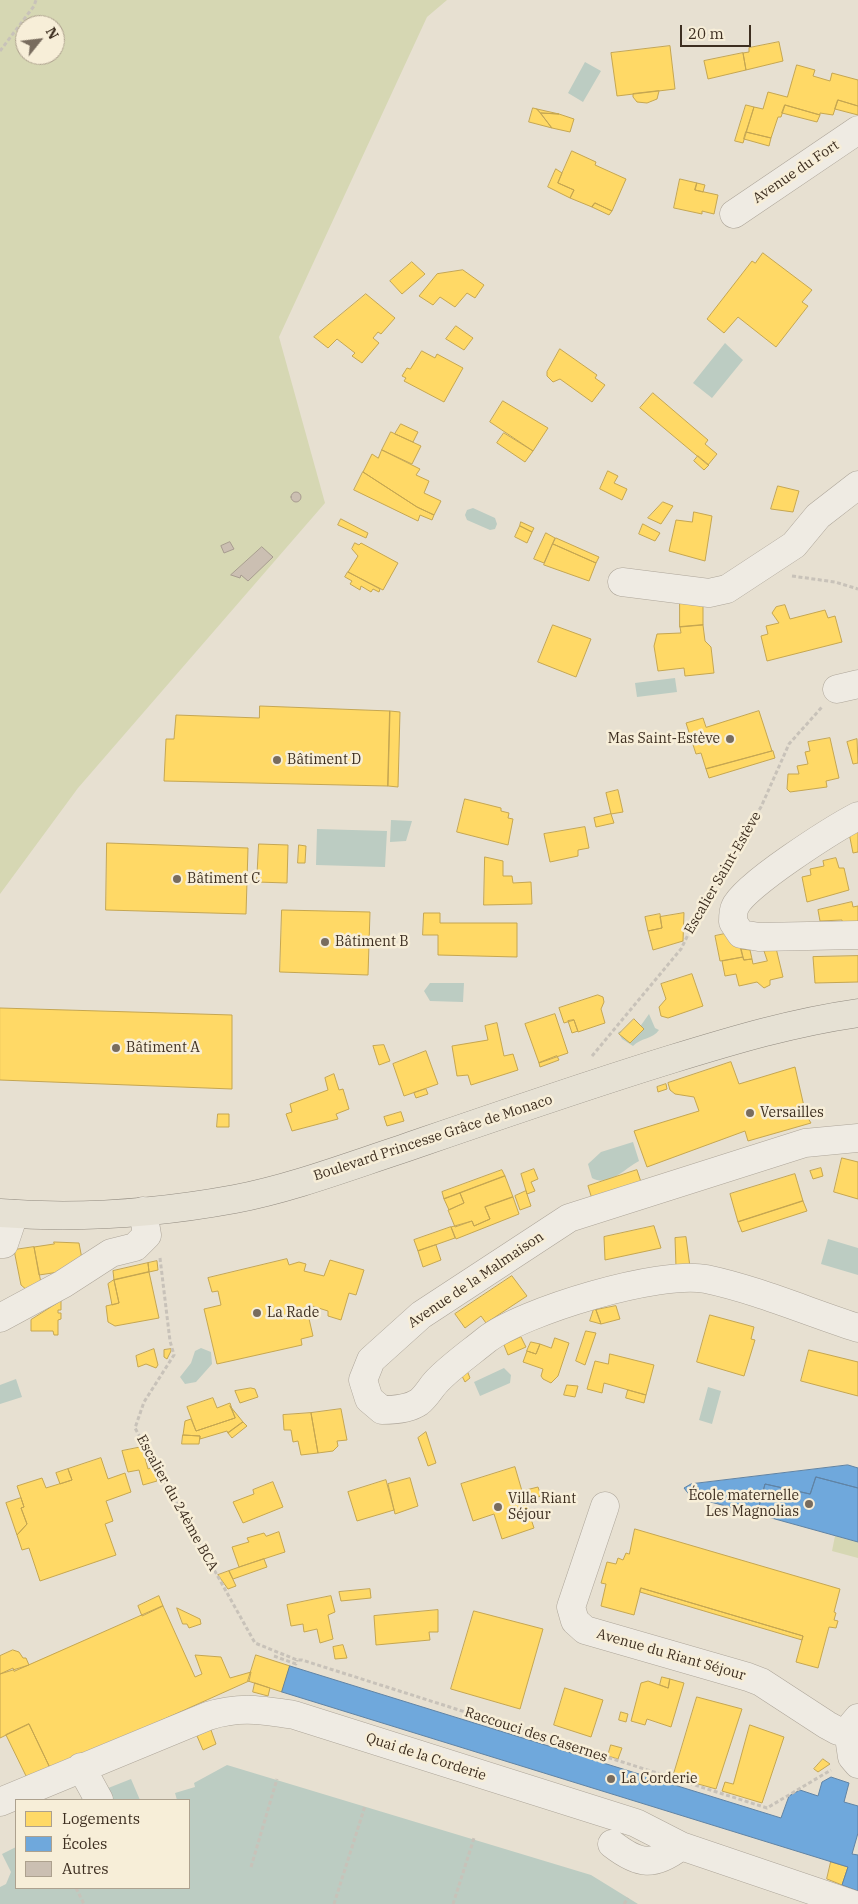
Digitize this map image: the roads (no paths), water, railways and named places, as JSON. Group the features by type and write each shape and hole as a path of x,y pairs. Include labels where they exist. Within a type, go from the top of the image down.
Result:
{"main road":[{"name":"Boulevard Princesse Grâce de Monaco","path":"7,1213 93,1215 145,1223 277,1189 595,1083 780,1027 858,1013"}],"street":[{"name":"Avenue du Fort","path":"734,214 858,130"},
{"path":"622,582 709,593 727,589 794,544 818,516 858,485"},
{"path":"858,816 793,856 743,896 735,907 733,922 741,934 759,937 858,935"},
{"name":"Avenue de la Malmaison","path":"858,1138 805,1143 569,1218 421,1315 371,1360 363,1380 369,1399 382,1410 398,1410 419,1402 438,1380 489,1338 538,1312 606,1293 680,1277 705,1279 755,1293 858,1328"},
{"path":"0,1244 4,1244 7,1213"},
{"path":"0,1318 63,1284 111,1253 135,1248 145,1223"},
{"name":"Avenue du Riant Séjour","path":"605,1506 571,1607 575,1620 585,1630 761,1682 838,1731 853,1724"},
{"name":"Quai de la Corderie","path":"0,1802 208,1716 243,1708 263,1710 294,1715 627,1820 674,1852 852,1904"},
{"path":"853,1724 855,1761"},
{"path":"81,1767 98,1799"}],"place":[{"name":"Mas Saint-Estève","path":"730,739"},
{"name":"Bâtiment D","path":"277,760"},
{"name":"Bâtiment C","path":"177,879"},
{"name":"Bâtiment B","path":"325,942"},
{"name":"Bâtiment A","path":"116,1048"},
{"name":"Versailles","path":"750,1113"},
{"name":"La Rade","path":"257,1313"},
{"name":"École maternelle Les Magnolias","path":"809,1504"},
{"name":"Villa Riant Séjour","path":"498,1507"},
{"name":"La Corderie","path":"611,1779"}]}
